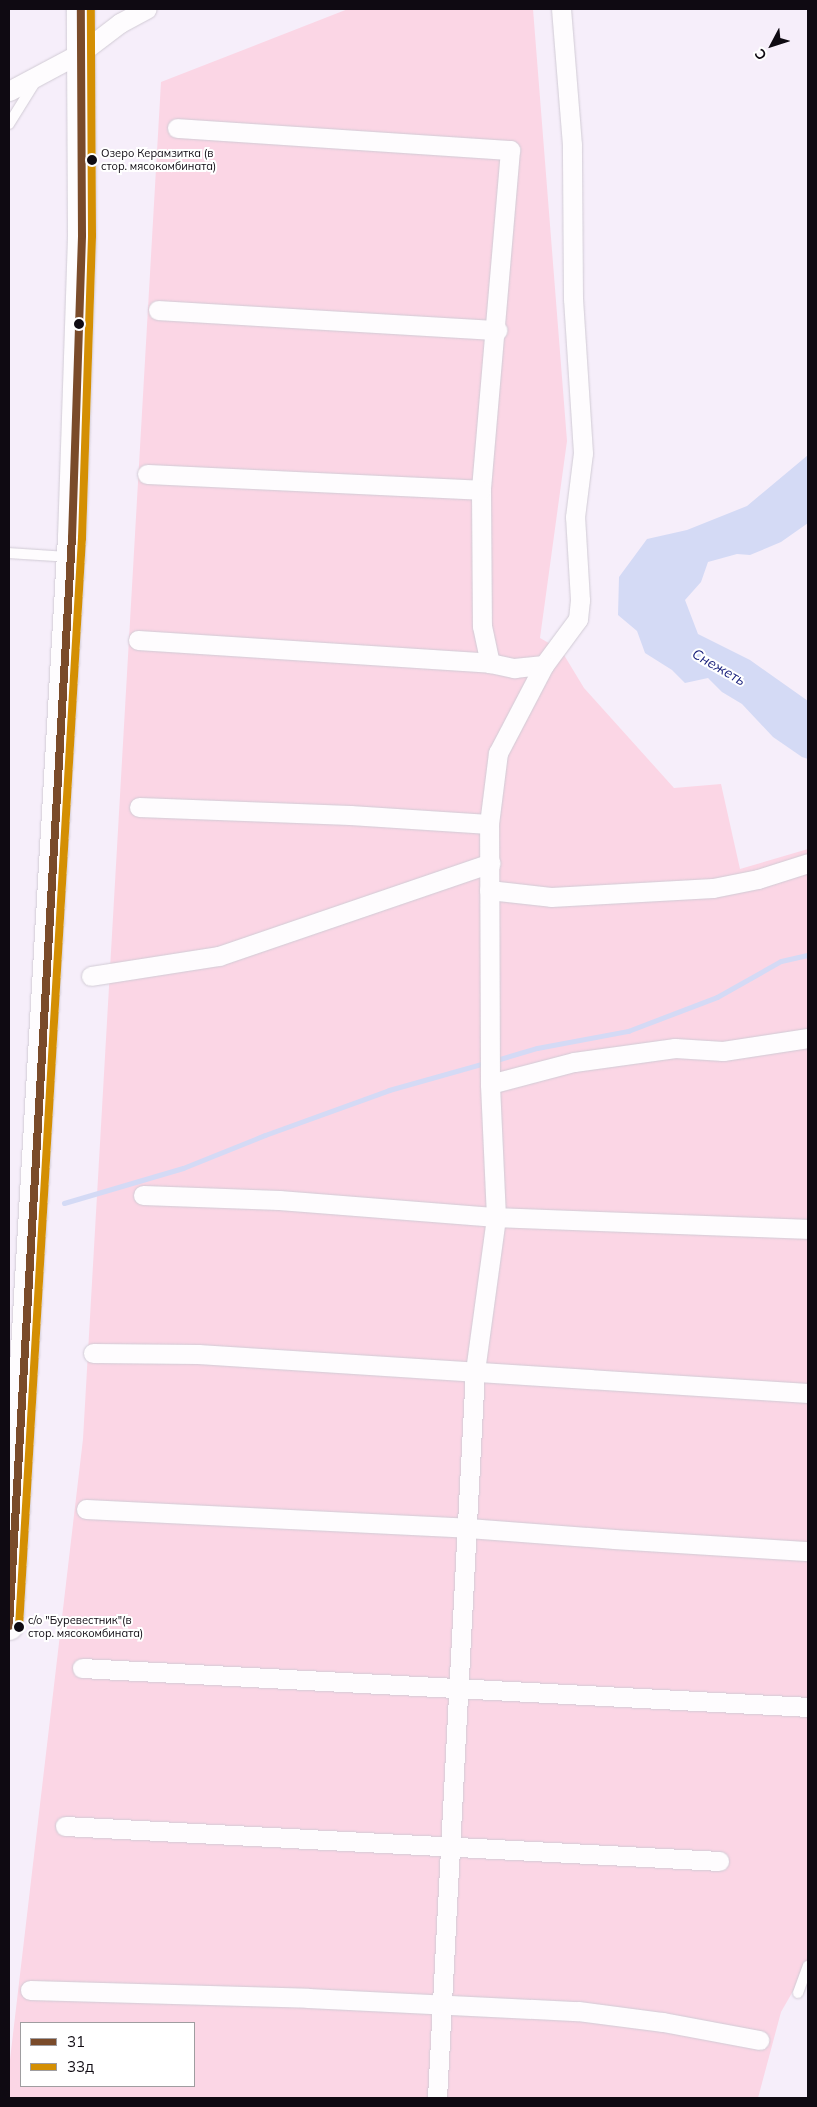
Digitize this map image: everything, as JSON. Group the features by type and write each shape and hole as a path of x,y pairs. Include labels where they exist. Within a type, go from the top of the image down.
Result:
{"main road":[{"path":"9,1626 12,1525 72,557 82,235 81,9"}],"street":[{"path":"9,91 82,52 121,16 146,9"},
{"path":"437,2098 475,1371 496,1217 490,1084 489,824 498,754 544,665 578,619 580,600 574,517 583,453 573,299 572,145 561,9"},
{"path":"177,128 510,150 481,490 482,626 490,663"},
{"path":"158,310 496,330"},
{"path":"147,474 481,490"},
{"path":"138,640 490,663 514,668 544,665"},
{"path":"139,807 350,815 489,824"},
{"path":"91,976 219,956 490,863"},
{"path":"490,890 551,897 712,888 758,879 808,863"},
{"path":"490,1084 574,1062 675,1048 723,1051 808,1038"},
{"path":"143,1195 279,1200 496,1217 808,1229"},
{"path":"94,1352 198,1354 808,1393"},
{"path":"86,1509 468,1528 808,1550"},
{"path":"82,1668 808,1707"},
{"path":"65,1826 719,1861"},
{"path":"30,1990 442,2004 578,2011 663,2022 759,2040"}],"lane":[{"path":"9,124 40,74"},
{"path":"9,553 72,557"},
{"path":"798,1994 808,1966"}],"shaded area":[{"path":"348,9 533,9 567,441 540,638 561,650 584,688 674,788 721,784 740,869 808,849 808,1965 781,2012 758,2098 9,2098 9,2068 83,1439 161,82"}],"water":[{"name":"Снежеть","path":"808,455 808,523 781,542 750,555 737,554 708,562 701,582 685,600 698,634 750,660 808,701 808,759 773,737 742,704 722,692 708,678 685,683 672,670 645,653 637,631 618,615 619,577 647,539 687,530 747,506"}],"waterway":[{"path":"493,1061 537,1048 628,1031 717,997 781,961 808,955"},
{"path":"64,1203 183,1168 265,1135 389,1090 485,1063"}],"transit line":[{"name":"31","path":"9,1626 72,538 82,235 81,9"},
{"name":"33д","path":"19,1627 82,538 92,235 91,9"}],"place":[{"name":"Озеро Керамзитка (в стор. мясокомбината)","path":"92,160"},
{"name":"с/о \"Буревестник\"(в стор. мясокомбината)","path":"19,1627"}]}
